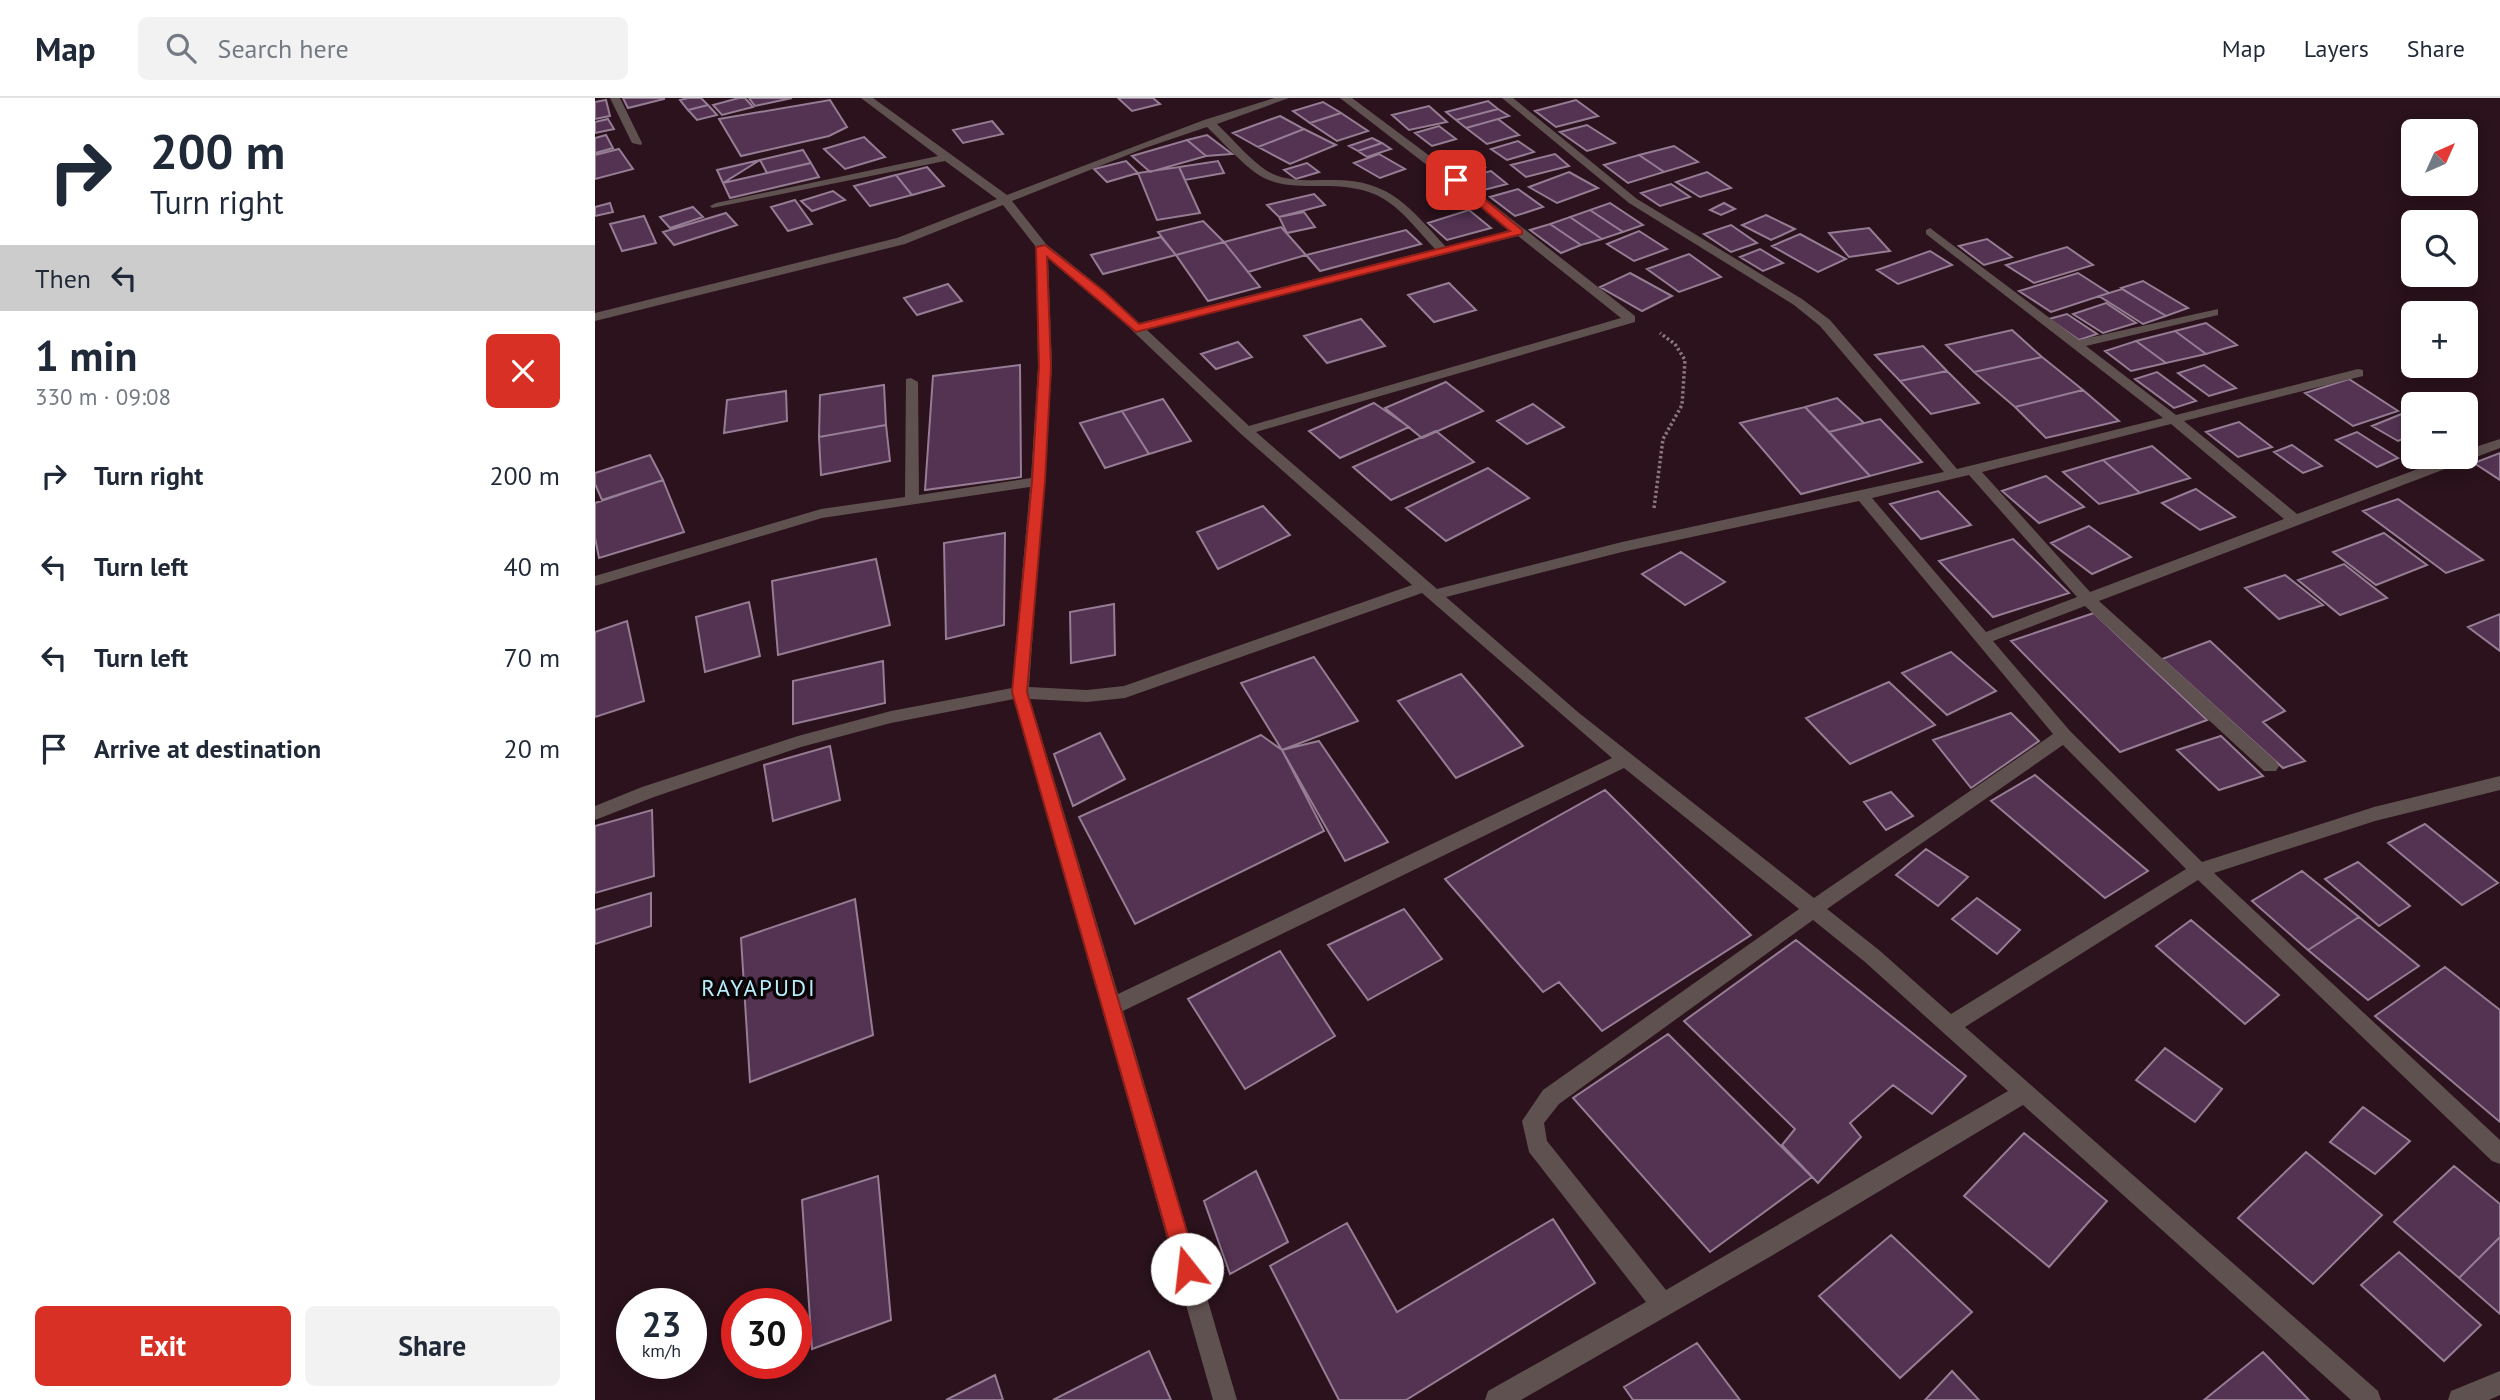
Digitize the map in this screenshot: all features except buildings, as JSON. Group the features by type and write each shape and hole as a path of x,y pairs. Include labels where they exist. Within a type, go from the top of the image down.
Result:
{"street":[{"path":"615,98 637,143"},
{"path":"866,98 1005,199 1042,247 1101,294 1246,431 1573,717 1872,956 2369,1400"},
{"path":"595,317 867,251 939,228 1005,199 1208,122 1284,98"},
{"path":"1345,98 1415,146 1518,232 1631,319"},
{"path":"1507,98 1633,201 1798,302 1825,323 1954,475"},
{"path":"1208,122 1266,174 1277,180 1291,183 1350,184 1383,192 1443,251"},
{"path":"716,206 947,158"},
{"path":"1136,328 1518,232"},
{"path":"1930,232 2175,421 2293,519"},
{"path":"1042,247 1045,367 1020,692 1225,1400"},
{"path":"2076,345 2214,312"},
{"path":"1246,431 1631,319"},
{"path":"595,813 648,792 797,743 891,717 1020,692 1087,696 1125,692 1429,591 1650,540 1954,475 2358,373"},
{"path":"911,382 912,499"},
{"path":"2478,451 2500,443"},
{"path":"1982,639 2429,469"},
{"path":"1973,470 2087,599 2270,766"},
{"path":"595,581 821,514 1038,481"},
{"path":"1862,496 2064,735 2199,870 2500,1154"},
{"path":"1663,1305 1537,1145 1533,1121 1551,1097 1813,909 2064,735"},
{"path":"1111,1007 1626,759"},
{"path":"1949,1026 2199,870 2374,814 2500,783"},
{"path":"1497,1400 2024,1093"},
{"path":"2460,1400 2500,1384"}],"path":[{"path":"1631,319 1647,325 1675,344 1685,360 1682,405 1663,439 1650,540"}],"district":[{"name":"RAYAPUDI","path":"759,988"}],"route":[{"path":"1187,1269 1020,692 1045,367 1042,247 1101,294 1136,328 1518,232 1456,180"}]}
